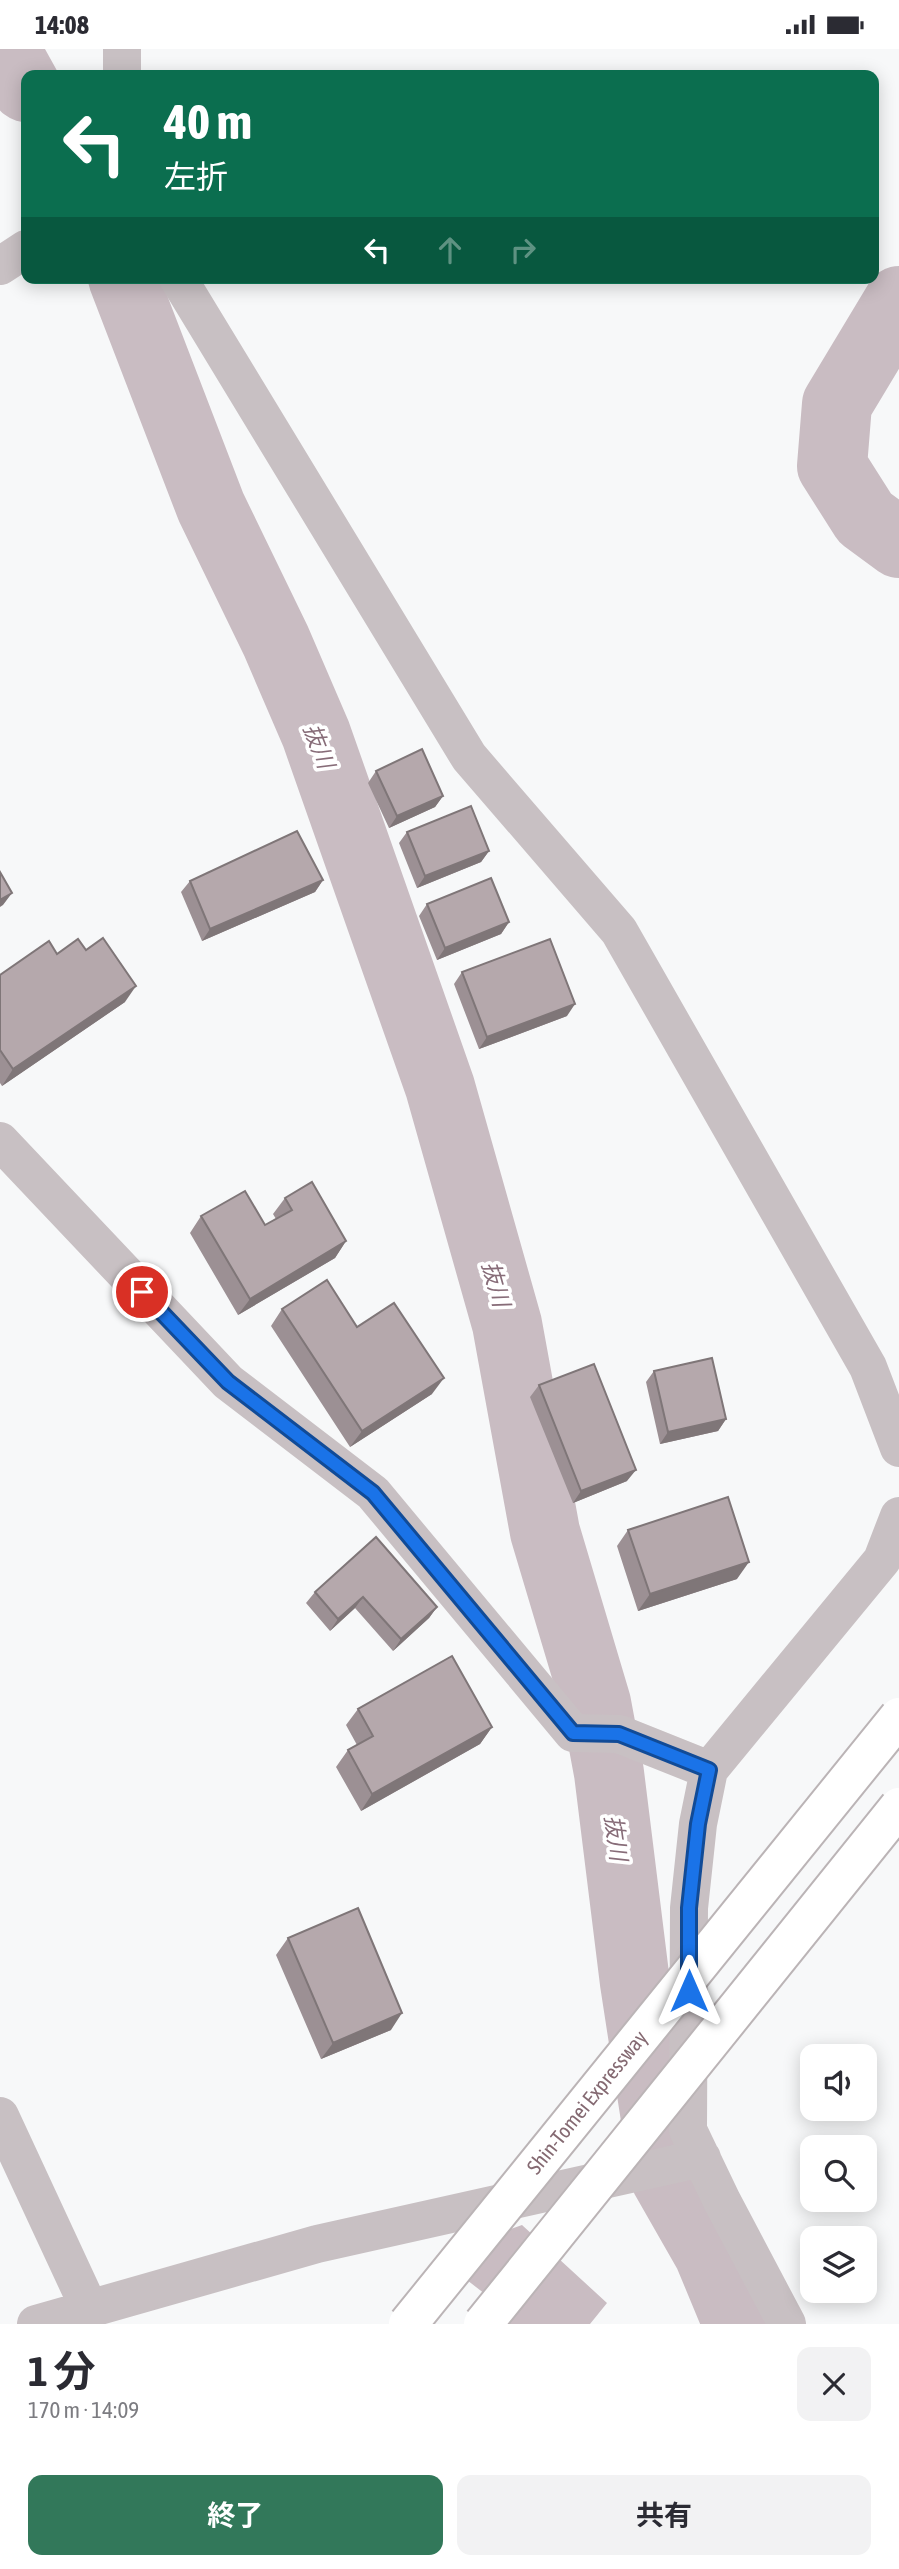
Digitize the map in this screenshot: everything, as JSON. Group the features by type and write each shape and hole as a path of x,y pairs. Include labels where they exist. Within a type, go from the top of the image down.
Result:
{"highway":[{"name":"Shin-Tomei Expressway","path":"408,2324 899,1717"},
{"path":"483,2324 899,1807"}],"street":[{"path":"122,49 122,70"},
{"path":"0,266 21,252"},
{"path":"182,284 469,757 619,931 868,1367 899,1448"},
{"path":"0,1140 228,1382 373,1493 573,1733 619,1734 709,1770"},
{"path":"787,2324 688,2130 689,1908 698,1824 709,1770 881,1560 899,1516"},
{"path":"0,2116 90,2310"},
{"path":"36,2324 317,2244 702,2158"}],"shaded area":[{"path":"522,2225 607,2303 590,2324 498,2324 485,2294 436,2256"}],"building":[{"path":"422,749 443,796 397,816 376,771"},
{"path":"471,806 489,851 425,876 407,832"},
{"path":"297,831 323,880 210,929 190,881"},
{"path":"0,872 12,893 0,900"},
{"path":"491,878 509,922 445,948 427,904"},
{"path":"103,938 136,986 13,1069 0,1050 0,975 49,941 57,954 78,939 86,950"},
{"path":"550,939 575,1004 487,1037 462,972"},
{"path":"312,1182 346,1241 250,1299 201,1216 245,1191 265,1225 292,1210 285,1198"},
{"path":"327,1280 357,1327 394,1303 444,1378 362,1431 282,1309"},
{"path":"712,1358 726,1419 668,1432 654,1371"},
{"path":"594,1364 636,1470 581,1491 539,1385"},
{"path":"728,1497 749,1562 650,1594 628,1530"},
{"path":"376,1537 437,1607 401,1639 363,1597 338,1619 315,1592"},
{"path":"452,1656 492,1727 372,1794 348,1750 373,1736 358,1709"},
{"path":"358,1908 402,2013 333,2043 288,1938"}],"waterway":[{"name":"抜川","path":"5,49 21,78"},
{"name":"抜川","path":"125,284 211,507 276,641 316,734 440,1087 507,1324 545,1532 596,1703 609,1773 635,1983 665,2177 709,2254 738,2324"},
{"path":"899,301 837,404 832,466 865,518 899,543"}],"route":[{"path":"142,1292 228,1382 373,1493 573,1733 619,1734 709,1770 698,1824 689,1908 689,1991"}]}
